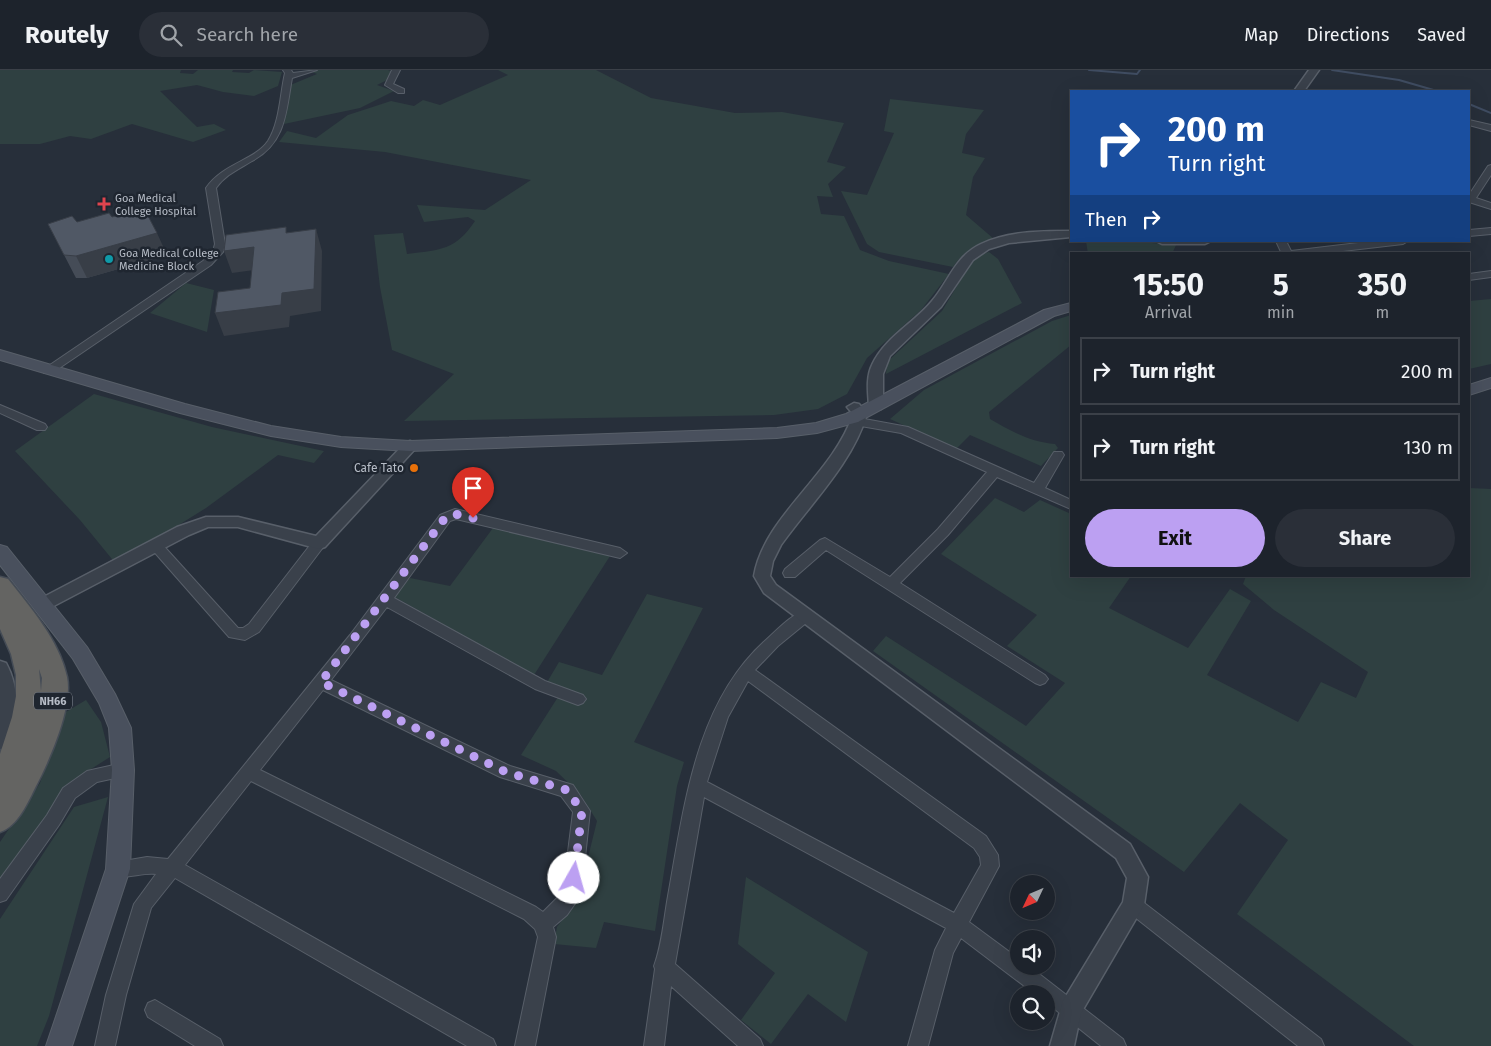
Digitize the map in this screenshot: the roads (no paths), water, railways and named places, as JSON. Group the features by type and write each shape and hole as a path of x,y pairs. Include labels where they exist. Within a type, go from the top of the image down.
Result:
{"highway":[{"name":"NH66","path":"0,585 42,645 55,678 52,711 41,747 22,788 0,820"},
{"name":"NH66","path":"0,609 21,645 30,678 27,711 17,747 0,784"}],"main road":[{"path":"0,355 234,411 312,427 393,435 776,425 813,421 865,409 1040,306 1070,298"},
{"path":"0,346 53,367 271,431 341,442 410,446 777,433 817,428 865,409 1049,313 1070,307"},
{"path":"1470,380 1491,374"},
{"path":"1470,390 1491,383"},
{"path":"0,552 80,653 108,700 120,728 123,770 118,869 59,1046"}],"street":[{"path":"53,367 207,263 218,252 220,244 211,188 214,182 269,144 275,133 288,74 313,70"},
{"path":"396,70 389,85 401,91"},
{"path":"1300,90 1314,70"},
{"path":"1470,123 1491,128"},
{"path":"1490,173 1470,199 1491,206"},
{"path":"1470,227 1488,231"},
{"path":"1470,233 1488,231"},
{"path":"1062,1046 1071,1009 1132,905 1138,877 1123,851 770,589 762,577 764,562 780,536 848,445 865,409 876,373 886,352 936,304 965,260 981,249 1005,241 1048,234 1070,234"},
{"path":"1372,242 1379,244"},
{"path":"1306,252 1395,242"},
{"path":"1470,277 1491,274"},
{"path":"865,409 904,430 1070,505"},
{"path":"0,410 41,427"},
{"path":"156,546 234,633 245,634 254,628 319,543 410,446"},
{"path":"1037,490 1058,455"},
{"path":"891,584 943,532 995,471"},
{"path":"105,1046 116,995 143,904 250,773 450,514 620,553"},
{"path":"42,605 182,531 206,522 238,522 319,543"},
{"path":"790,574 825,544 1040,679"},
{"path":"384,599 540,684 578,699"},
{"path":"654,1046 664,966 697,785 720,713 746,671 775,641 806,615"},
{"path":"0,668 8,701 6,724 0,741"},
{"path":"746,671 980,842 989,855 990,866 944,950 918,1046"},
{"path":"321,682 506,772 567,790 582,811 572,895 561,909 543,924"},
{"path":"0,894 53,820 69,793 93,776 123,770"},
{"path":"250,773 530,913 543,924 547,937 525,1046"},
{"path":"697,785 957,924 1071,1009 1116,1046"},
{"path":"118,869 147,865 174,868 486,1046"},
{"path":"1132,905 1314,1046"},
{"path":"664,966 753,1046"},
{"path":"155,1010 213,1046"}],"waterway":[{"path":"1089,70 1137,74 1140,70"},
{"path":"1332,70 1399,80 1434,90"},
{"path":"1470,104 1491,113"}],"place":[{"name":"Goa Medical College Hospital","path":"104,204"},
{"name":"Goa Medical College Medicine Block","path":"109,259"},
{"name":"Cafe Tato","path":"414,468"}]}
